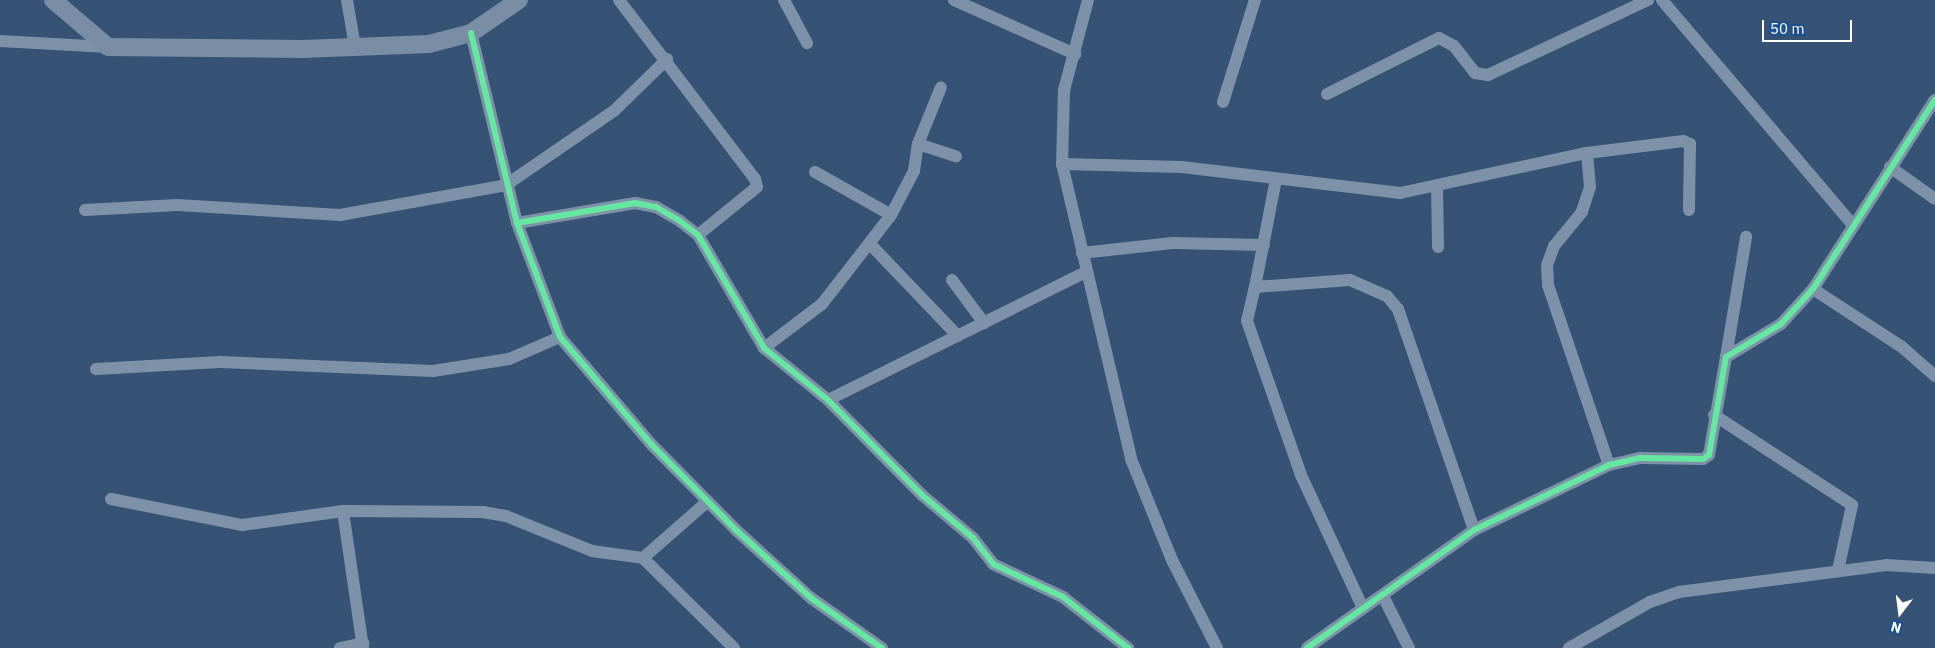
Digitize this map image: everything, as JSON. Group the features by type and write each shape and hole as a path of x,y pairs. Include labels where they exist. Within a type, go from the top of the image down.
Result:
{"street":[{"path":"53,0 108,47"},
{"path":"347,0 355,47"},
{"path":"0,41 108,47 355,47 429,44 471,33 519,0"},
{"path":"619,0 667,59 748,168 756,187 698,234"},
{"path":"784,0 807,42"},
{"path":"954,0 1075,54"},
{"path":"1088,0 1063,99 1062,164 1131,459 1172,560 1217,648"},
{"path":"1223,102 1255,0"},
{"path":"1326,94 1439,38 1454,46 1475,72 1488,75 1648,0"},
{"path":"1662,0 1853,225"},
{"path":"471,33 506,185 517,223 560,336 606,395 708,501 811,598 882,648"},
{"path":"85,210 177,205 340,215 506,185 616,110 667,59"},
{"path":"764,348 822,304 891,215 914,171 918,144 941,87"},
{"path":"1726,357 1781,324 1813,289 1935,100"},
{"path":"1062,164 1182,167 1386,193 1437,187 1587,153 1677,140 1690,144 1689,210"},
{"path":"918,144 956,156"},
{"path":"1587,153 1590,186 1582,212 1554,246 1547,266 1548,285 1608,465"},
{"path":"1890,167 1935,199"},
{"path":"815,172 891,215"},
{"path":"1276,179 1247,321 1301,475 1362,606"},
{"path":"1437,187 1438,247"},
{"path":"517,223 635,202 656,207 698,234 764,348 828,400 922,495 973,538 993,564 1063,597 1128,648"},
{"path":"1307,648 1362,606 1383,596 1474,530 1608,465 1640,458 1703,459 1713,445 1714,414 1726,357 1746,237"},
{"path":"1082,254 1172,243 1264,245"},
{"path":"870,244 958,336"},
{"path":"828,400 1086,272"},
{"path":"952,280 984,323"},
{"path":"1255,287 1350,280 1387,296 1398,309 1474,530"},
{"path":"1813,289 1902,347 1935,376"},
{"path":"96,369 220,362 433,371 509,359 560,336"},
{"path":"1714,414 1852,505 1838,571"},
{"path":"110,499 242,525 343,511 483,512 506,516 592,551 643,558 734,648"},
{"path":"643,558 708,501"},
{"path":"340,648 363,646 343,511"},
{"path":"1569,648 1650,602 1678,592 1886,564 1935,568"},
{"path":"1383,596 1410,648"}],"cycle path":[{"path":"471,33 517,223 560,337 652,445 736,530 811,598 882,648"},
{"path":"1307,648 1474,530 1609,465 1640,458 1703,459 1709,455 1726,357 1781,324 1813,289 1935,100"},
{"path":"517,223 635,203 656,207 680,221 698,235 764,348 828,400 922,495 973,538 993,564 1063,597 1128,648"}]}
